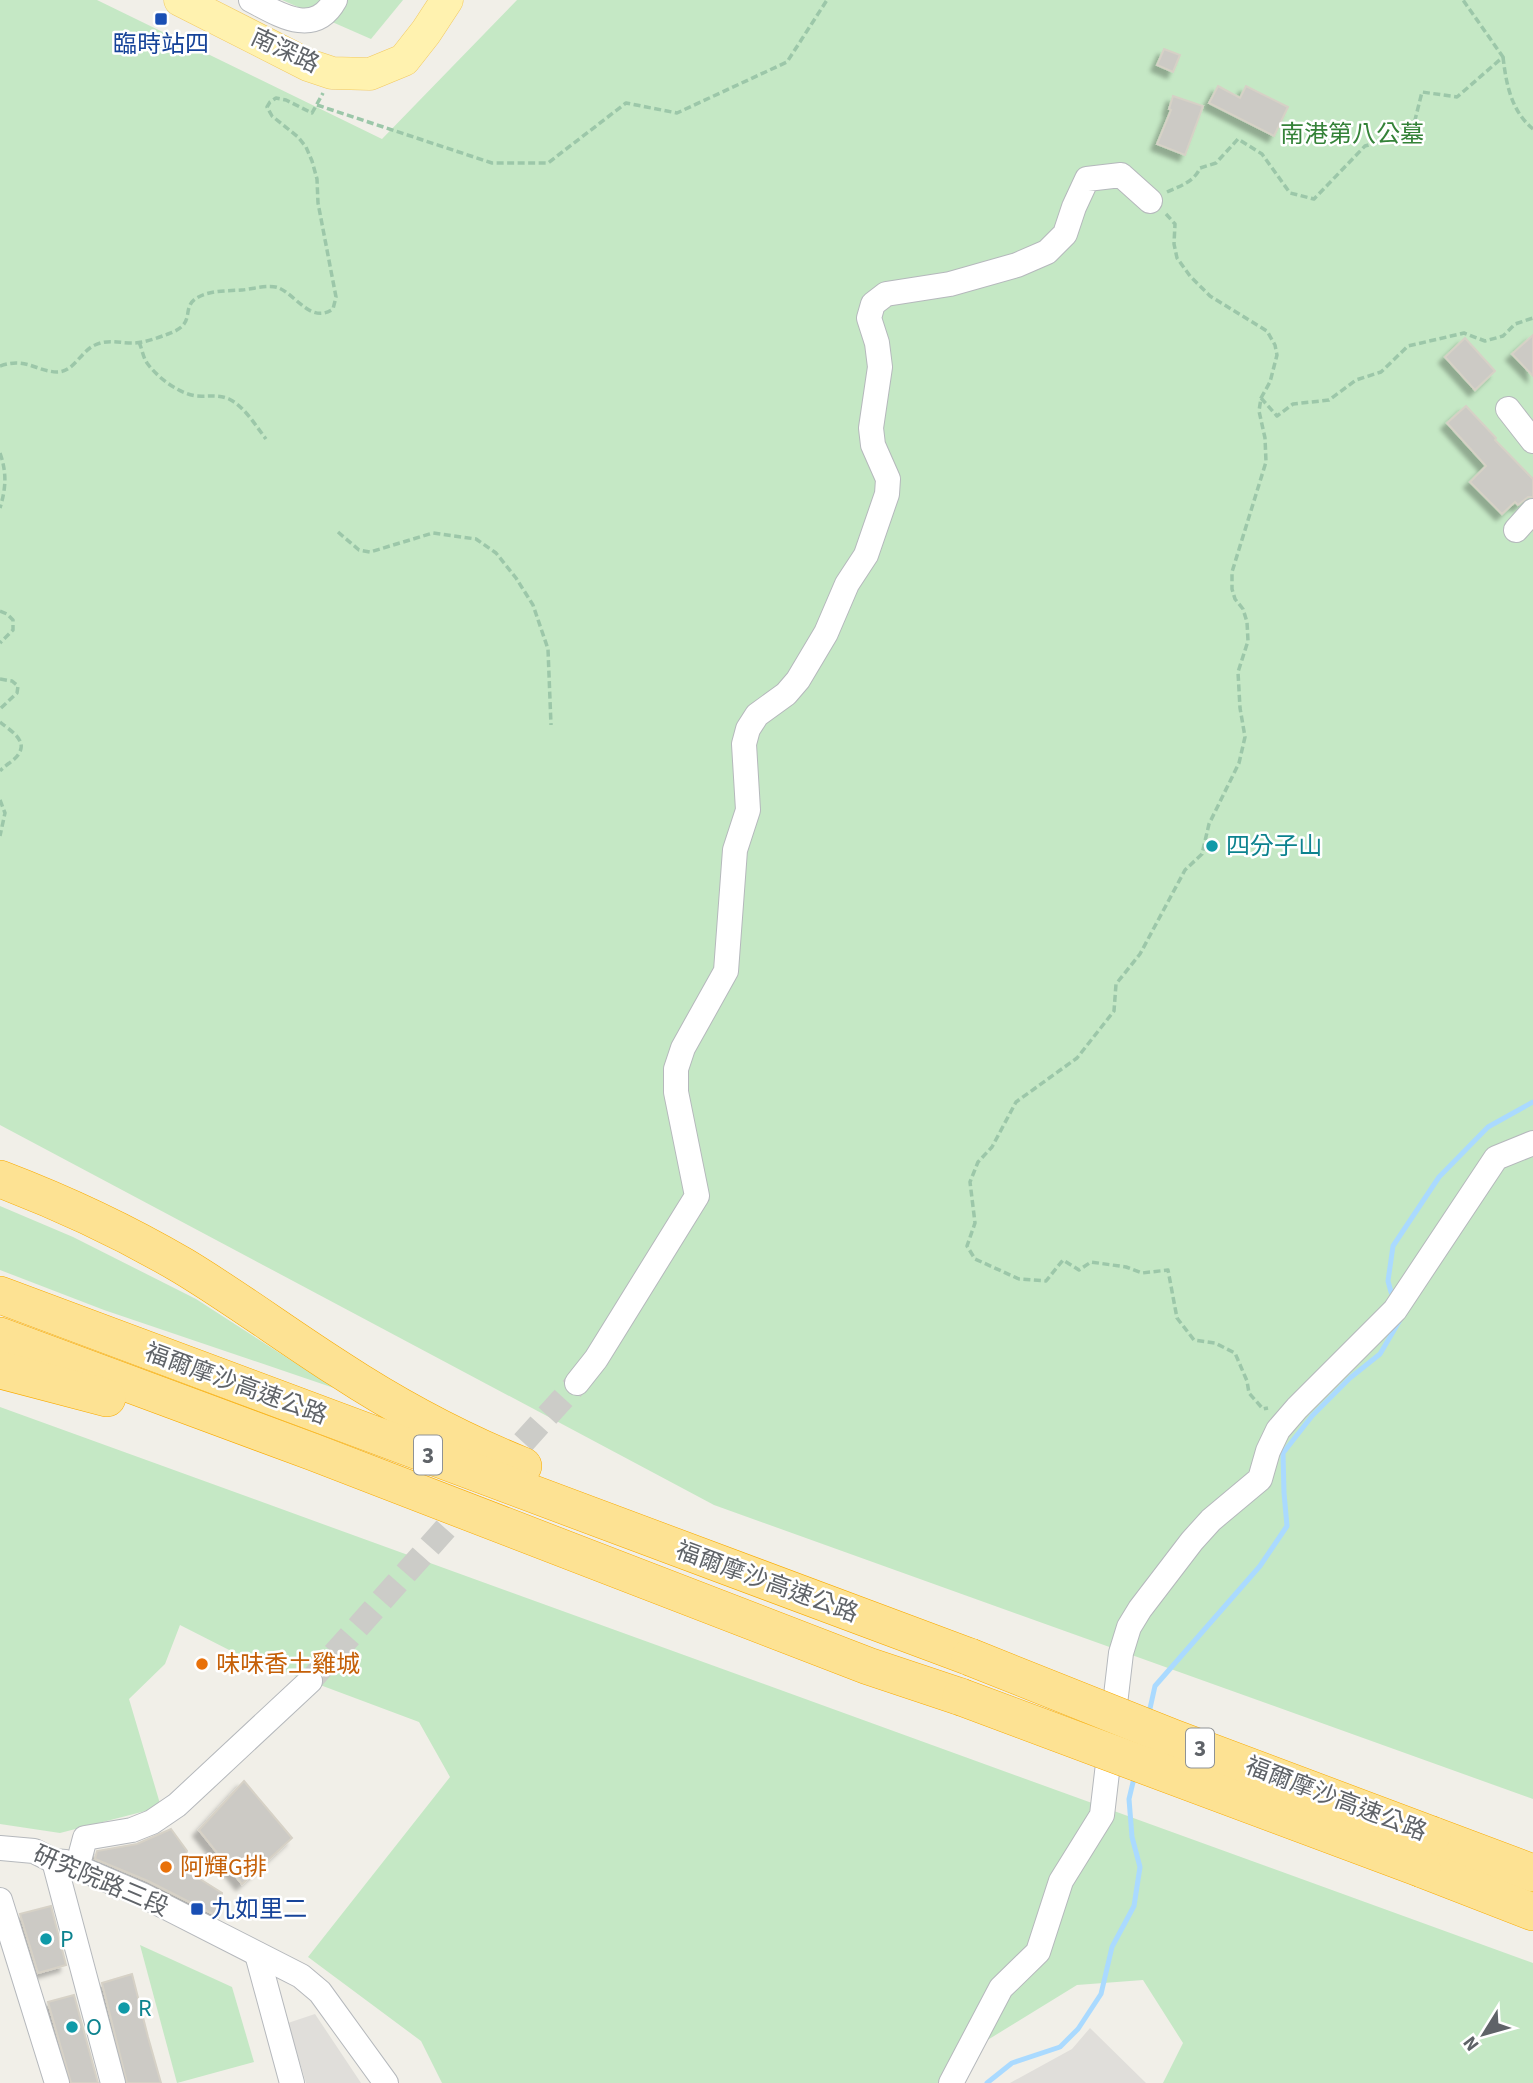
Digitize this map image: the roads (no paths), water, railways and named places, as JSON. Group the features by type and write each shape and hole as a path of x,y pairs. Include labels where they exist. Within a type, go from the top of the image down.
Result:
{"highway":[{"path":"0,1179 122,1232 186,1268 401,1408 496,1455 646,1517 856,1615"},
{"name":"福爾摩沙高速公路","path":"0,1295 970,1657 1173,1738 1427,1852 1533,1912"},
{"name":"福爾摩沙高速公路","path":"0,1336 313,1452 868,1666 1427,1852 1533,1873"},
{"path":"0,1370 313,1452"}],"main road":[{"name":"南深路","path":"195,3 308,65 331,73 370,74 404,60 447,0"}],"street":[{"path":"251,0 289,20 304,22 318,17 331,7 334,0"},
{"path":"577,1382 596,1359 697,1196 676,1093 676,1069 683,1048 726,971 735,850 748,810 744,744 748,729 757,715 786,694 798,680 866,555 887,494 888,479 873,444 871,428 880,367 877,343 869,318 873,304 886,294 950,284 1017,265 1047,252 1065,234 1087,179 1121,175 1150,201"},
{"path":"1508,410 1533,441"},
{"path":"1516,530 1533,511"},
{"path":"951,2083 1001,1988 1038,1952 1061,1881 1102,1815 1121,1653 1129,1627 1140,1609 1211,1520 1260,1479 1268,1451 1278,1430 1395,1310 1496,1158 1533,1143"},
{"path":"113,2083 65,1864 85,1838 132,1830 169,1811 310,1681"},
{"name":"研究院路三段","path":"0,1848 34,1851 142,1895 301,1976 320,1992 379,2080"},
{"path":"0,1900 57,2083"},
{"path":"257,1954 292,2083"}],"waterway":[{"path":"1391,1292 1388,1281 1393,1246 1439,1177 1488,1127 1533,1102"},
{"path":"1149,1713 1155,1686 1260,1566 1287,1526 1283,1453 1312,1416 1350,1378 1380,1354 1400,1320"},
{"path":"987,2083 1012,2063 1060,2047 1078,2029 1101,1994 1112,1947 1134,1906 1140,1867 1132,1837 1129,1799 1135,1774"}],"tunnel":[{"path":"499,1469 577,1383"},
{"path":"310,1681 470,1501"}],"place":[{"name":"臨時站四","path":"161,19"},
{"name":"四分子山","path":"1212,846"},
{"name":"味味香土雞城","path":"202,1664"},
{"name":"阿輝G排","path":"166,1867"},
{"name":"九如里二","path":"197,1909"},
{"name":"P","path":"46,1939"},
{"name":"R","path":"124,2008"},
{"name":"O","path":"72,2027"}],"park label":[{"name":"南港第八公墓","path":"1352,134"}]}
